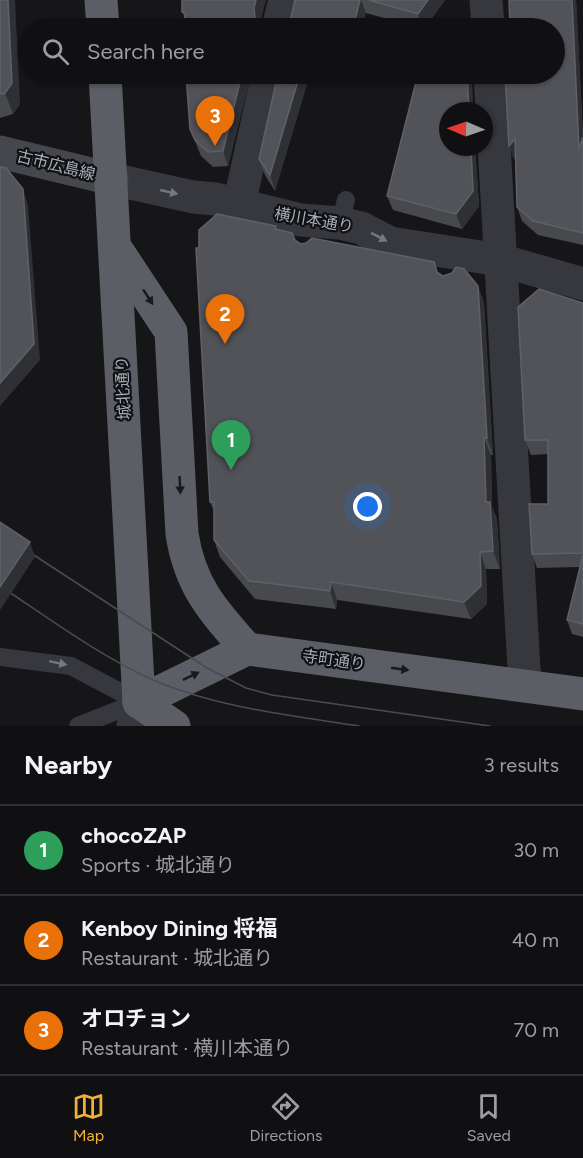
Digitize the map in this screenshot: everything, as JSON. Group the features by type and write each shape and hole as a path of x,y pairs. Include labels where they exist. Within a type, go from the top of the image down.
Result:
{"highway":[{"path":"101,0 102,18"},
{"name":"城北通り","path":"106,84 141,718"},
{"path":"116,248 171,332 182,534 187,562 205,601 247,649 141,718"},
{"name":"寺町通り","path":"247,649 583,694"},
{"path":"141,718 174,726"}],"main road":[{"name":"古市広島線","path":"0,152 112,179"}],"street":[{"path":"280,18 285,0"},
{"path":"486,0 487,18"},
{"path":"238,205 266,84"},
{"path":"491,84 525,686"},
{"name":"横川本通り","path":"112,179 301,220 361,228 390,243 423,249 455,264 500,260 583,284"}],"lane":[{"path":"0,657 70,666 141,718"},
{"path":"78,726 141,718"}],"building":[{"path":"0,0 8,0 12,83 5,93 0,94"},
{"path":"182,0 256,0 255,18 184,18 186,13 182,12"},
{"path":"295,0 360,0 356,18 291,17"},
{"path":"369,0 428,0 418,14"},
{"path":"509,0 572,0 579,149 583,137 583,233 533,221 517,207 515,139 509,146 506,84 565,84 565,18 510,18"},
{"path":"187,84 240,84 223,151 208,152 195,140 190,129"},
{"path":"276,84 297,84 270,175 259,159"},
{"path":"415,84 468,84 469,102 439,102 439,156 471,156 473,191 456,214 387,196"},
{"path":"0,167 6,168 23,189 34,344 0,383"},
{"path":"217,214 276,226 275,229 292,233 295,240 301,244 312,238 434,262 437,272 443,276 452,273 456,267 464,269 478,286 487,438 484,438 486,502 490,502 493,551 480,552 481,586 464,602 331,582 330,591 249,581 214,540 214,502 210,502 196,248 199,248 199,230"},
{"path":"539,289 583,303 583,553 532,554 529,504 548,504 548,440 525,440 518,307"},
{"path":"0,522 30,542 0,587"},
{"path":"583,555 583,624 567,620"}],"tram line":[{"path":"0,533 207,668 246,688 272,695 490,726"},
{"path":"0,586 94,648 133,670 178,690 228,704 359,726"}],"place":[{"name":"オロチョン","path":"215,146"},
{"name":"Kenboy Dining 将福","path":"225,344"},
{"name":"chocoZAP","path":"231,470"}]}
